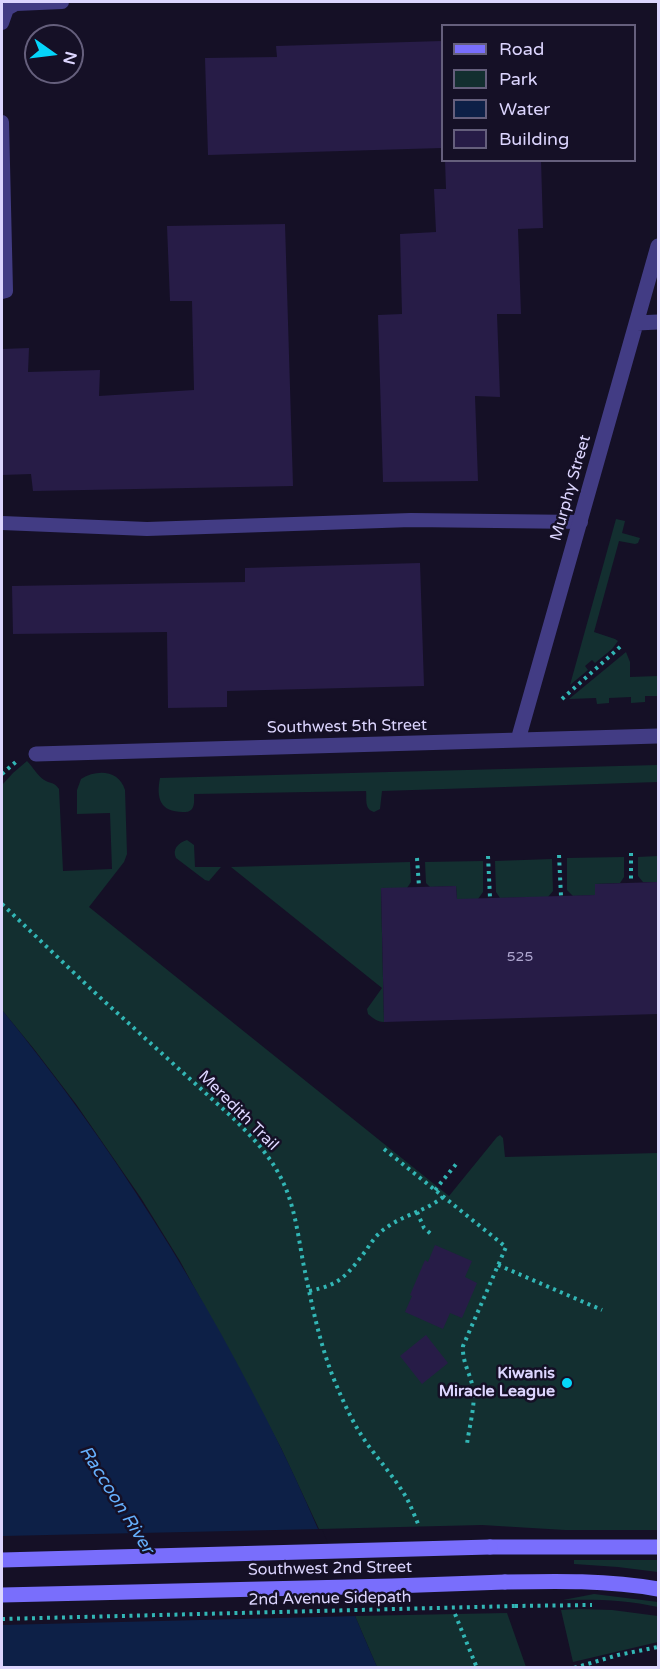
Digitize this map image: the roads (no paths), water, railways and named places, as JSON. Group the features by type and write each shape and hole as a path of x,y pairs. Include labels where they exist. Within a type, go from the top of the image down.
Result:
{"main road":[{"name":"Southwest 2nd Street","path":"2,1560 490,1546 658,1547"},
{"name":"Southwest 2nd Street","path":"2,1595 574,1581 658,1588"}],"street":[{"name":"Murphy Street","path":"518,740 658,246"},
{"path":"637,323 658,322"},
{"name":"Southwest 5th Street","path":"36,754 658,736"}],"lane":[{"path":"2,23 7,9 16,4 62,2"},
{"path":"2,122 6,291 2,292"},
{"path":"2,523 147,529 411,520 580,522"}],"water":[{"name":"Raccoon River","path":"2,1010 81,1113 118,1166 188,1276 281,1448 377,1667 2,1667"}],"place":[{"name":"Kiwanis Miracle League","path":"567,1383"}]}
